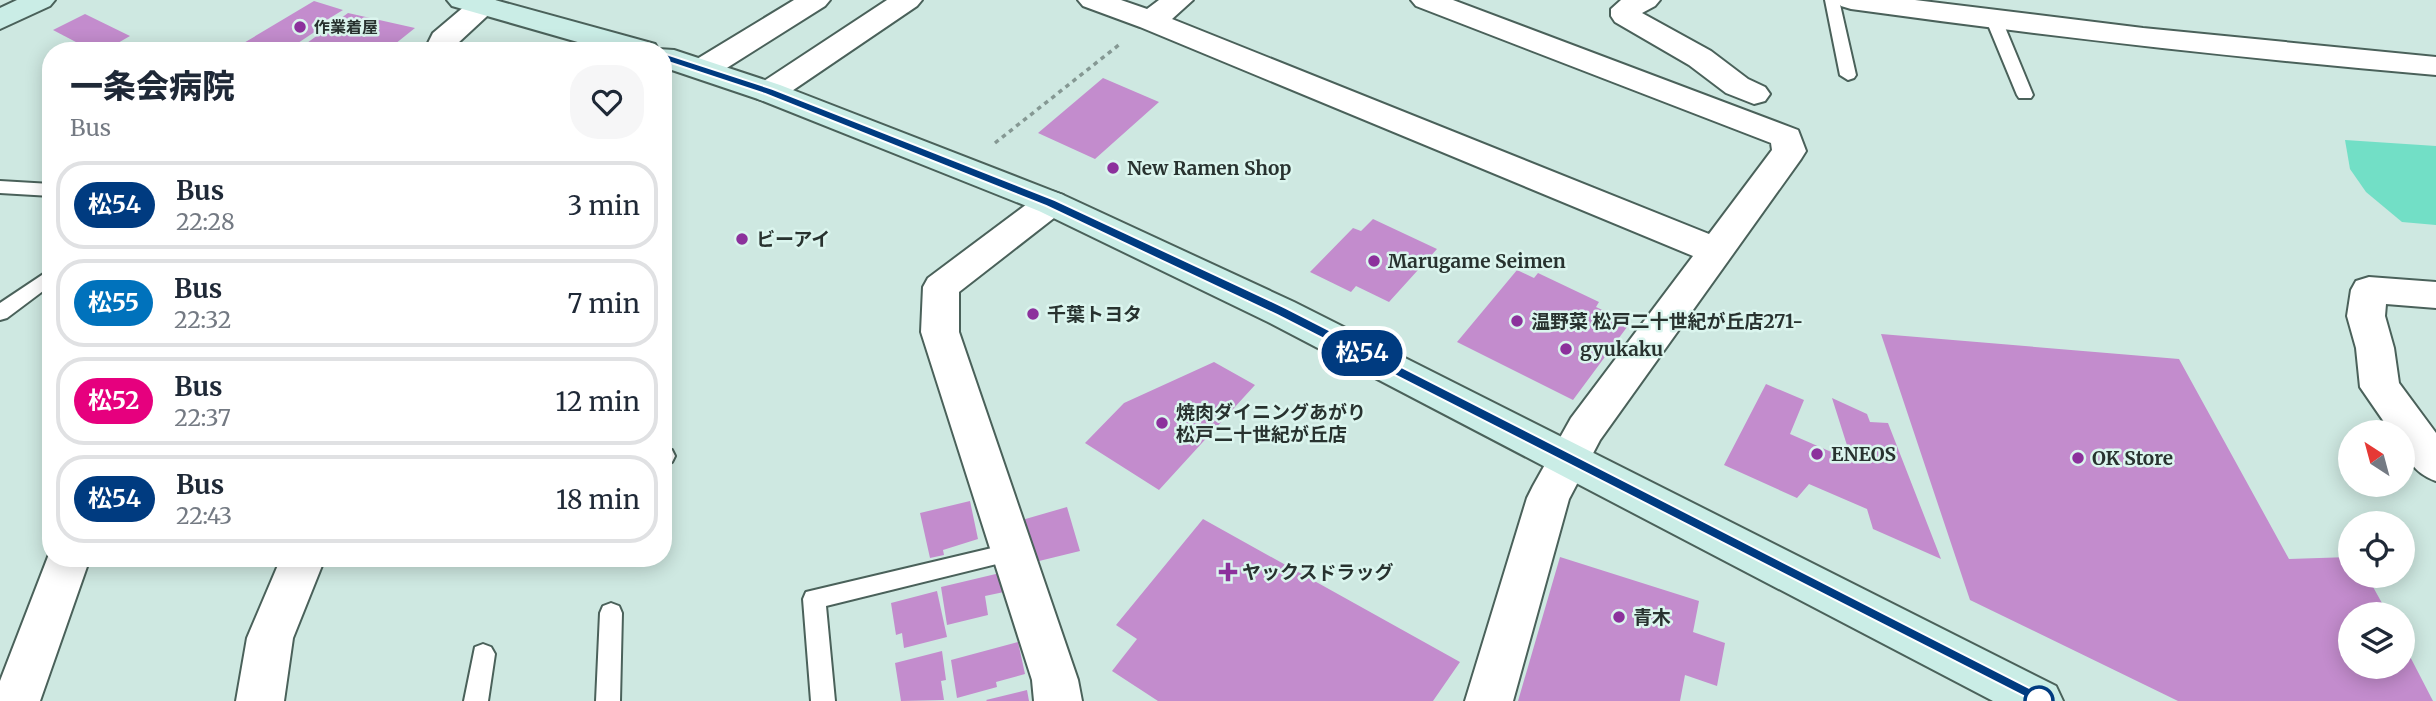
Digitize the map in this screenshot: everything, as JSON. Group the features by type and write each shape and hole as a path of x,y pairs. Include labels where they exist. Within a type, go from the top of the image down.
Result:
{"main road":[{"path":"0,20 40,0"},
{"path":"473,3 613,42"},
{"path":"672,60 769,92 1051,203 1281,312 2039,701"}],"street":[{"path":"703,69 815,0"},
{"path":"769,92 906,0"},
{"path":"1093,0 1151,21 1716,251"},
{"path":"1151,21 1178,0"},
{"path":"1645,0 1626,9 1626,16 1700,58 1737,86 1754,94"},
{"path":"1852,0 1994,20 2312,56 2436,66"},
{"path":"443,42 473,3"},
{"path":"1446,3 1786,137 1789,151 1585,429 1548,498 1489,701"},
{"path":"1051,203 940,287 940,332 1055,680 1058,701"},
{"path":"2436,295 2369,290 2366,316 2375,348 2379,387 2436,464"},
{"path":"16,701 65,567"},
{"path":"260,701 270,638 299,567"}],"lane":[{"path":"1832,0 1848,75"},
{"path":"1994,20 2025,95"},
{"path":"0,187 42,189"},
{"path":"0,313 42,282"},
{"path":"823,701 814,599 1013,552"},
{"path":"607,701 611,613"},
{"path":"476,701 483,654"}],"path":[{"path":"991,146 1151,21"}],"green space":[{"path":"2345,140 2436,146 2436,225 2402,222 2366,192 2350,169"}],"building":[{"path":"314,1 343,10 300,42 245,42"},
{"path":"348,13 415,28 398,42 308,42"},
{"path":"85,14 130,36 120,42 76,42 53,30"},
{"path":"1103,78 1159,102 1095,159 1038,133"},
{"name":"Marugame Seimen","path":"1373,219 1437,249 1389,302 1356,286 1351,292 1310,272 1353,228 1361,231"},
{"path":"1517,270 1534,278 1538,273 1599,302 1596,307 1630,323 1573,400 1457,342"},
{"name":"OK Store","path":"1881,334 2179,359 2289,559 2338,557 2338,588 2374,588 2381,602 2338,602 2338,679 2415,679 2415,666 2433,701 2178,701 1970,600"},
{"name":"焼肉ダイニングあがり 松戸二十世紀が丘店","path":"1214,362 1255,385 1159,490 1085,443 1124,403"},
{"path":"1766,384 1804,400 1790,434 1852,461 1832,398 1867,414 1870,422 1888,423 1941,559 1873,529 1867,509 1809,484 1797,498 1724,465"},
{"path":"970,501 978,539 943,550 944,555 930,558 920,513"},
{"path":"1067,507 1080,551 1035,562 1022,520"},
{"name":"ヤックスドラッグ","path":"1203,519 1460,662 1433,701 1158,701 1112,671 1137,639 1116,625"},
{"name":"青木","path":"1560,557 1699,601 1693,632 1725,643 1717,686 1685,675 1680,701 1518,701"},
{"path":"1000,573 1004,592 985,596 988,615 947,625 941,587"},
{"path":"937,591 947,637 904,648 902,633 896,635 891,603"},
{"path":"1018,642 1025,674 996,682 997,687 957,698 951,660"},
{"path":"942,651 946,680 941,681 944,700 901,701 895,663"},
{"path":"1027,690 1029,701 986,700"}],"bus line":[{"name":"松54","path":"672,60 769,92 1051,203 1281,312 2039,701"}],"place":[{"name":"作業着屋","path":"300,27"},
{"name":"New Ramen Shop","path":"1113,168"},
{"name":"ビーアイ","path":"742,239"},
{"name":"Marugame Seimen","path":"1374,261"},
{"name":"千葉トヨタ","path":"1033,314"},
{"name":"温野菜 松戸二十世紀が丘店271-","path":"1517,321"},
{"name":"gyukaku","path":"1566,349"},
{"name":"焼肉ダイニングあがり 松戸二十世紀が丘店","path":"1162,423"},
{"name":"ENEOS","path":"1817,454"},
{"name":"OK Store","path":"2078,458"},
{"name":"ヤックスドラッグ","path":"1228,572"},
{"name":"青木","path":"1619,617"}]}
